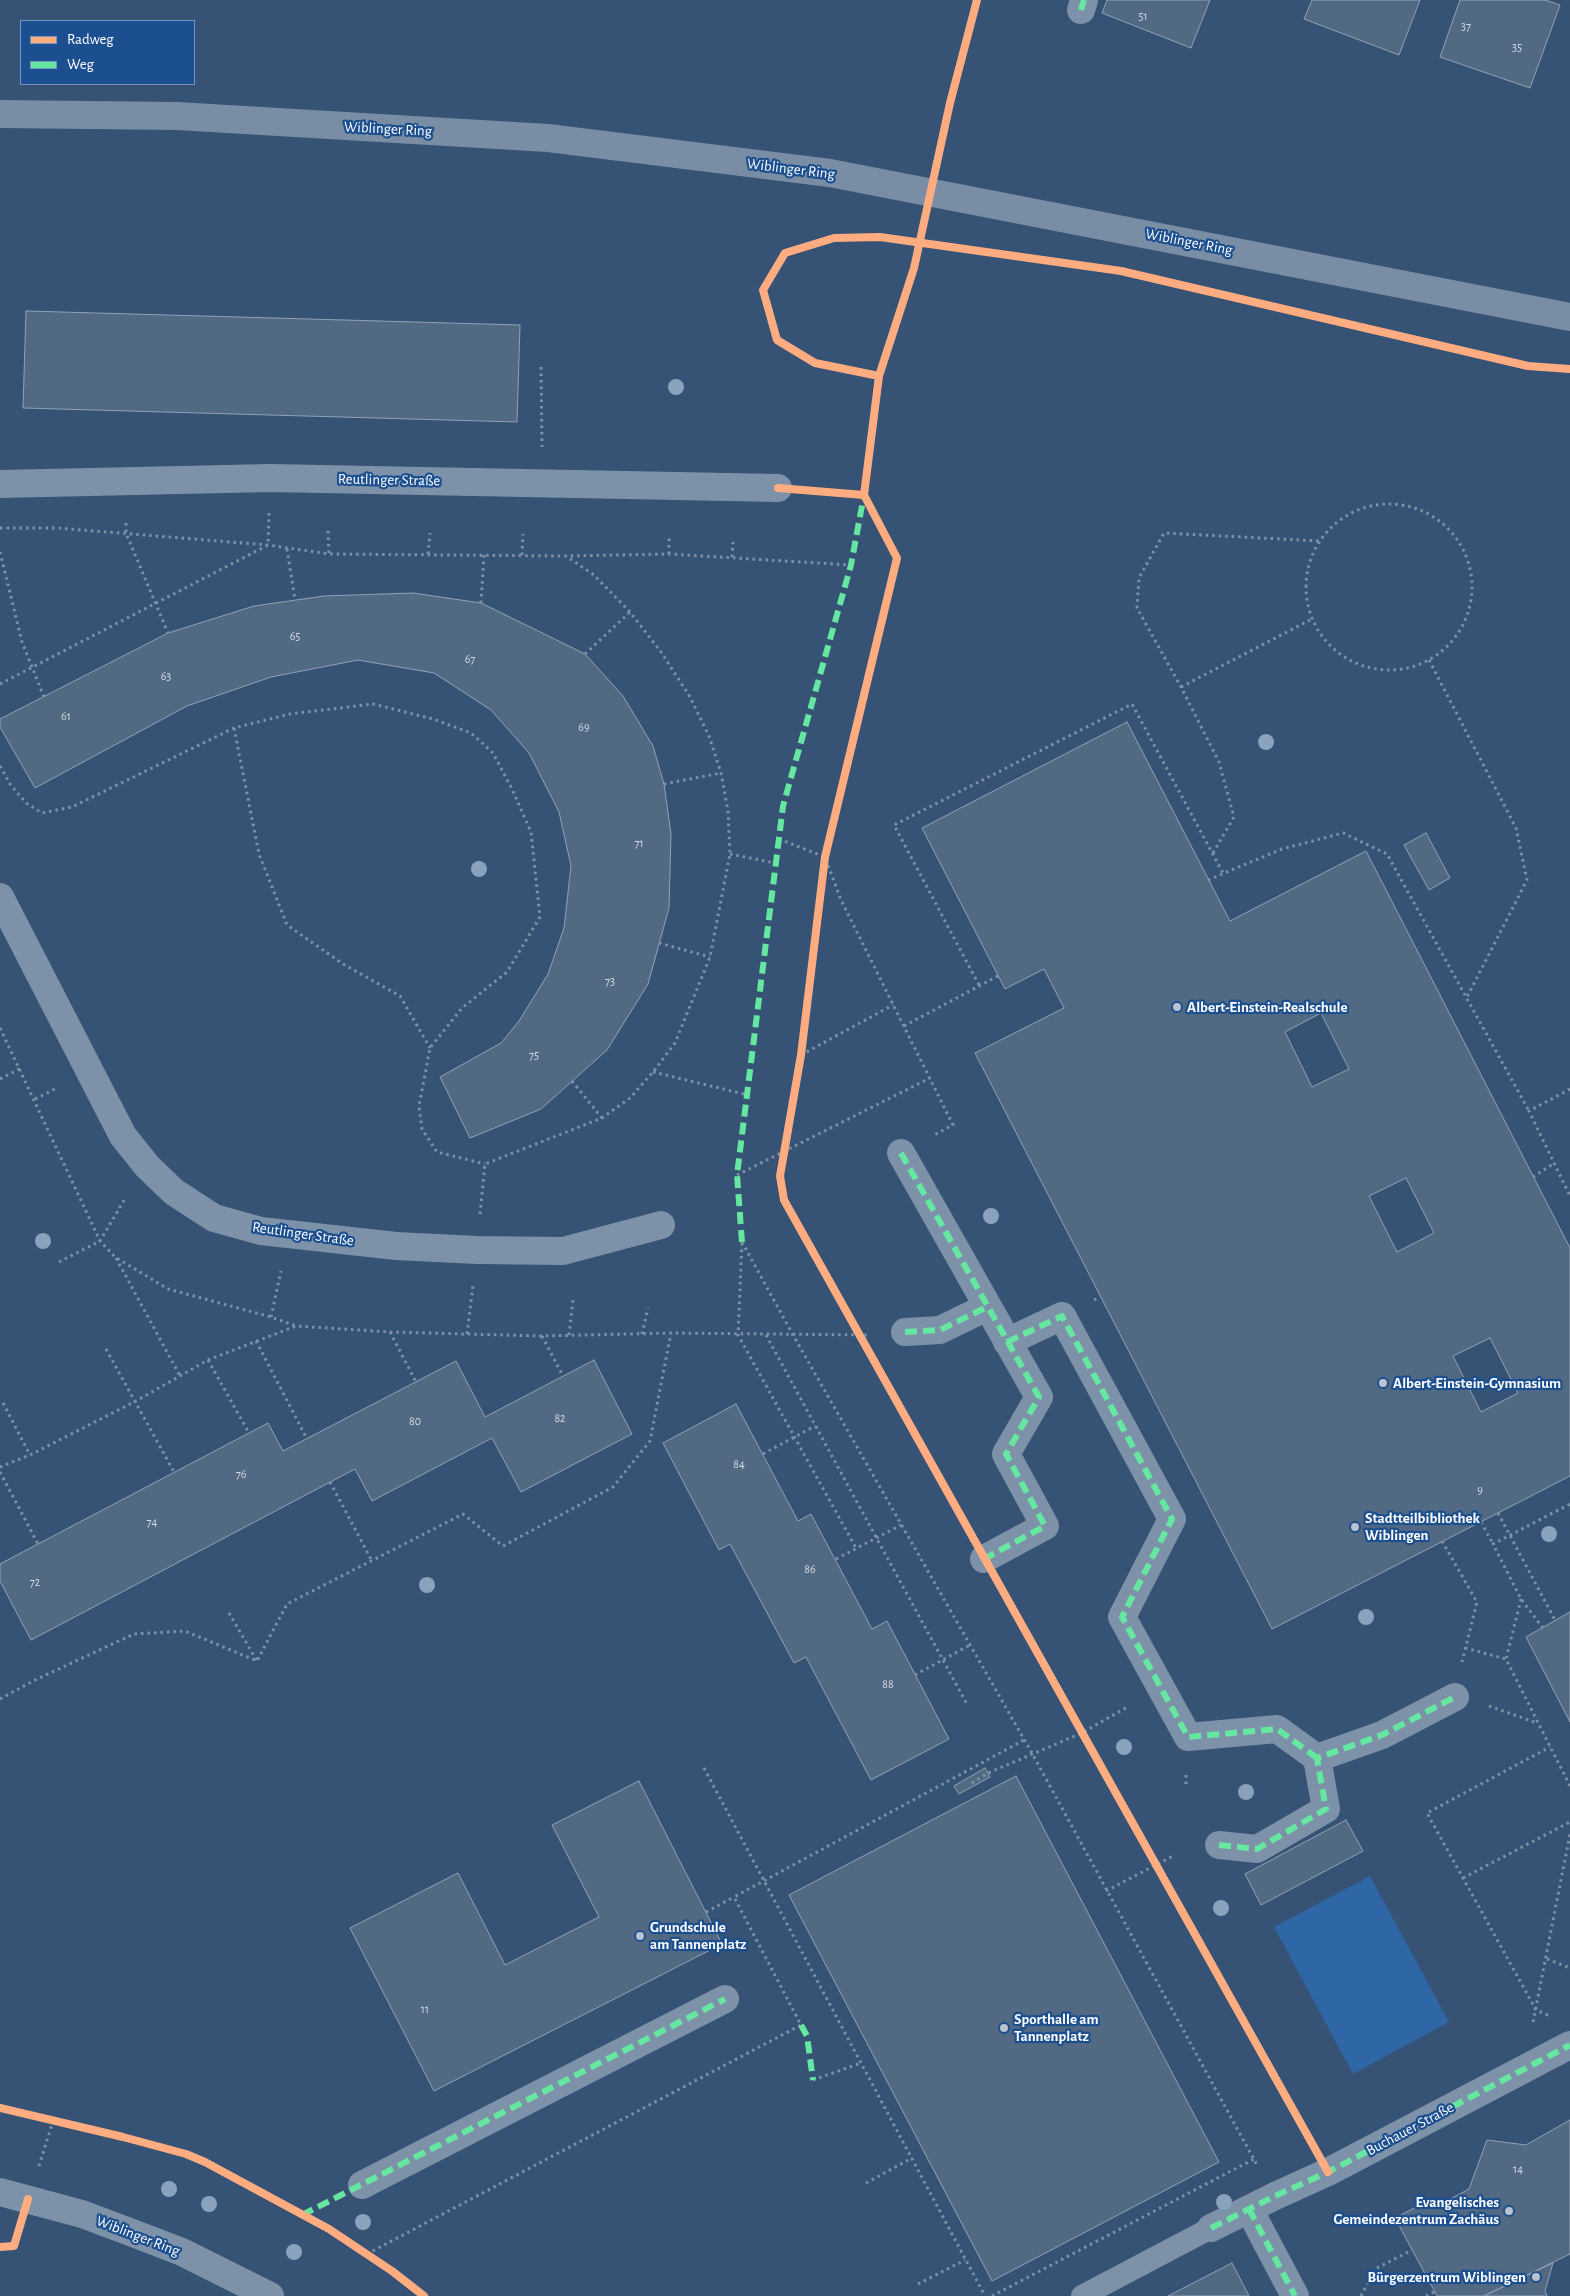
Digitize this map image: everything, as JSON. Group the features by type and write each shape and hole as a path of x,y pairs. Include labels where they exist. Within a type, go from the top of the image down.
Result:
{"main road":[{"name":"Wiblinger Ring","path":"0,114 177,116 548,138 830,173 1570,317"}],"street":[{"name":"Reutlinger Straße","path":"0,484 270,478 778,488"},
{"name":"Reutlinger Straße","path":"0,897 123,1136 147,1166 174,1192 214,1218 262,1232 396,1246 477,1250 562,1250 661,1225"},
{"path":"901,1153 1039,1397 1006,1454 1045,1526 984,1559"},
{"path":"905,1332 940,1330 987,1307"},
{"path":"1007,1342 1062,1316 1172,1519 1122,1616 1188,1737 1277,1729 1317,1758 1326,1809 1257,1848 1219,1845"},
{"path":"1317,1758 1382,1735 1455,1697"},
{"path":"362,2184 725,1999"},
{"name":"Buchauer Straße","path":"1211,2228 1328,2172 1570,2046"},
{"name":"Wiblinger Ring","path":"0,2192 82,2214 182,2252 270,2296"},
{"path":"1248,2209 1295,2296"}],"lane":[{"name":"Buchauer Straße","path":"1082,2296 1211,2228"}],"path":[{"path":"541,367 543,482"},
{"path":"268,545 270,478"},
{"path":"1390,503 1417,508 1442,522 1454,535 1460,542 1471,567 1472,594 1466,621 1450,644 1429,660 1402,670 1375,669 1348,660 1327,643 1312,619 1306,592 1309,565 1320,541 1339,520 1363,507 1390,503"},
{"path":"126,523 126,533 168,633"},
{"path":"0,528 57,528 126,533 268,545 328,554 566,556 669,554 852,565"},
{"path":"328,531 328,554"},
{"path":"428,554 430,532"},
{"path":"1214,853 1234,817 1219,762 1181,687 1137,608 1139,578 1164,533 1320,541"},
{"path":"522,555 523,534"},
{"path":"669,538 669,554"},
{"path":"732,557 733,542"},
{"path":"0,684 268,545"},
{"path":"287,549 295,600"},
{"path":"0,552 22,642 44,697"},
{"path":"481,603 484,555"},
{"path":"0,766 10,784 26,803 42,812 72,807 234,728 290,714 373,704 433,719 471,733 493,753 531,832 540,917 507,972 462,1008 430,1048 419,1106 422,1129 437,1152 485,1164 602,1118 630,1098 654,1072 675,1043 710,957 730,854 728,811 721,773 708,736 690,697 662,652 630,612 594,575 566,556"},
{"path":"585,654 630,612"},
{"path":"1181,687 1312,619"},
{"path":"1429,660 1516,828 1527,880 1465,999"},
{"path":"978,984 894,825 1132,704 1214,853 1222,873"},
{"path":"234,728 259,854 287,925 343,964 400,996 430,1048"},
{"path":"664,784 721,773"},
{"path":"1208,880 1282,849 1343,833 1387,854 1528,1111 1570,1196"},
{"path":"779,839 825,857 840,900 953,1125 901,1153"},
{"path":"823,876 828,847"},
{"path":"730,854 775,863"},
{"path":"659,944 710,957"},
{"path":"904,1026 978,984 998,976"},
{"path":"801,1055 893,1005"},
{"path":"0,1028 21,1068 100,1241 115,1257 180,1376"},
{"path":"799,1065 802,1046"},
{"path":"0,1080 21,1068"},
{"path":"654,1072 748,1094"},
{"path":"737,1175 784,1155 930,1078"},
{"path":"572,1081 602,1118"},
{"path":"35,1099 55,1089"},
{"path":"1528,1111 1570,1089"},
{"path":"784,1155 786,1141"},
{"path":"467,1334 485,1164"},
{"path":"1533,1177 1553,1164"},
{"path":"59,1262 100,1241 147,1166"},
{"path":"856,1548 738,1335 742,1242 792,1335 1032,1754 1275,2196"},
{"path":"115,1257 168,1289 272,1316 296,1326 390,1332 542,1336 642,1334 859,1336"},
{"path":"272,1316 281,1271"},
{"path":"569,1335 572,1300"},
{"path":"642,1334 648,1308"},
{"path":"0,1468 136,1401 208,1360 296,1326"},
{"path":"855,1327 864,1344"},
{"path":"390,1332 416,1382"},
{"path":"257,1662 286,1604 464,1514 503,1546 613,1487 650,1441 671,1334"},
{"path":"766,1335 968,1706"},
{"path":"542,1336 563,1376"},
{"path":"256,1341 306,1439"},
{"path":"106,1349 174,1472"},
{"path":"208,1360 249,1433"},
{"path":"3,1403 30,1454"},
{"path":"763,1454 815,1426"},
{"path":"0,1472 38,1544"},
{"path":"330,1482 372,1560"},
{"path":"1493,1544 1570,1504"},
{"path":"1498,1513 1556,1620"},
{"path":"1481,1522 1521,1599 1543,1628"},
{"path":"836,1560 901,1525"},
{"path":"1442,1541 1477,1602 1455,1697"},
{"path":"1521,1599 1506,1659 1570,1786"},
{"path":"229,1613 257,1662"},
{"path":"0,1699 35,1680 134,1634 185,1631 257,1662"},
{"path":"915,1674 970,1645"},
{"path":"1465,1648 1506,1659"},
{"path":"972,1783 988,1773 1082,1733 1160,1688"},
{"path":"1495,1708 1537,1723"},
{"path":"1077,1724 1086,1741"},
{"path":"1550,1747 1427,1813 1536,2010 1553,2016"},
{"path":"704,1768 985,2296"},
{"path":"1463,1878 1570,1822"},
{"path":"1524,2069 1570,1834"},
{"path":"1106,1891 1173,1856"},
{"path":"1152,1858 1162,1874"},
{"path":"706,1912 734,1896"},
{"path":"1546,1959 1570,1968"},
{"path":"813,2080 861,2063"},
{"path":"28,2199 53,2121"},
{"path":"866,2183 912,2158"},
{"path":"992,2296 1254,2159"},
{"path":"1361,2296 1375,2269 1412,2250"},
{"path":"918,2284 965,2260"},
{"path":"1426,2296 1434,2292"}],"shaded area":[{"path":"1370,1876 1449,2022 1353,2074 1274,1927"}],"building":[{"path":"1107,0 1210,0 1191,48 1102,13"},
{"path":"1312,0 1420,0 1399,55 1304,19"},
{"path":"1460,0 1545,0 1560,5 1530,88 1440,57"},
{"path":"26,311 520,325 517,422 23,408"},
{"path":"413,593 481,603 585,654 623,696 653,746 664,784 671,834 669,908 648,984 607,1050 541,1109 470,1138 440,1077 501,1043 519,1021 548,974 564,928 571,866 559,812 529,753 491,710 434,673 358,660 271,677 187,706 35,788 0,727 0,719 168,633 254,606 324,596"},
{"path":"1127,722 1230,921 1366,851 1570,1248 1570,1476 1272,1629 975,1053 1064,1008 1044,969 1005,989 922,828","holes":["1321,1013 1349,1069 1312,1087 1285,1032","1406,1178 1434,1233 1397,1252 1369,1196","1490,1338 1518,1393 1481,1412 1453,1356"]},
{"path":"1426,833 1450,878 1429,890 1404,845"},
{"path":"594,1360 632,1434 521,1492 492,1438 372,1501 355,1469 31,1640 0,1581 0,1564 268,1423 283,1451 456,1361 485,1417"},
{"path":"736,1404 798,1521 811,1514 872,1629 887,1621 949,1739 871,1780 806,1657 794,1663 730,1544 719,1550 663,1443"},
{"path":"1570,1612 1570,1722 1526,1637"},
{"path":"985,1768 990,1777 959,1794 954,1786"},
{"name":"Sporthalle am Tannenplatz","path":"1016,1776 1219,2162 992,2281 789,1895"},
{"name":"Grundschule am Tannenplatz","path":"639,1781 722,1944 434,2091 350,1928 458,1873 505,1965 599,1917 552,1825"},
{"path":"1346,1820 1363,1851 1261,1905 1245,1874"},
{"path":"1570,2120 1570,2254 1484,2296 1437,2296 1395,2218 1426,2202 1439,2205 1469,2189 1487,2140 1526,2145"},
{"path":"1232,2263 1249,2296 1168,2296"},
{"name":"Bürgerzentrum Wiblingen","path":"1553,2263 1545,2291 1547,2296 1484,2296"}],"marked path":[{"path":"1081,10 1084,0"},
{"path":"742,1242 737,1175 783,806 851,565 864,495"},
{"path":"901,1153 1039,1397 1006,1454 1045,1526 984,1559"},
{"path":"905,1332 940,1330 987,1307"},
{"path":"1007,1342 1062,1316 1172,1519 1122,1617 1188,1737 1277,1729 1317,1758"},
{"path":"1219,1845 1257,1849 1326,1809 1317,1758 1382,1735 1455,1697"},
{"path":"302,2215 725,1999"},
{"path":"801,2025 807,2036 813,2080"},
{"path":"1211,2228 1328,2172 1570,2045"},
{"path":"1249,2209 1295,2296"}],"cycle path":[{"path":"977,0 950,103 914,268 879,376 864,495 897,558 825,857 801,1055 780,1176 784,1200 1328,2172"},
{"path":"879,376 815,363 777,340 763,290 785,253 834,238 880,237 1121,271 1528,366 1570,369"},
{"path":"778,488 864,495"},
{"path":"0,2108 123,2137 186,2154 205,2162 329,2229 392,2271 424,2296"},
{"path":"0,2247 14,2246 28,2199"}],"place":[{"name":"Albert-Einstein-Realschule","path":"1177,1007"},
{"name":"Albert-Einstein-Gymnasium","path":"1383,1383"},
{"name":"Stadtteilbibliothek Wiblingen","path":"1355,1527"},
{"name":"Grundschule am Tannenplatz","path":"640,1936"},
{"name":"Sporthalle am Tannenplatz","path":"1004,2028"},
{"name":"Evangelisches Gemeindezentrum Zachäus","path":"1509,2211"},
{"name":"Bürgerzentrum Wiblingen","path":"1536,2277"}]}
